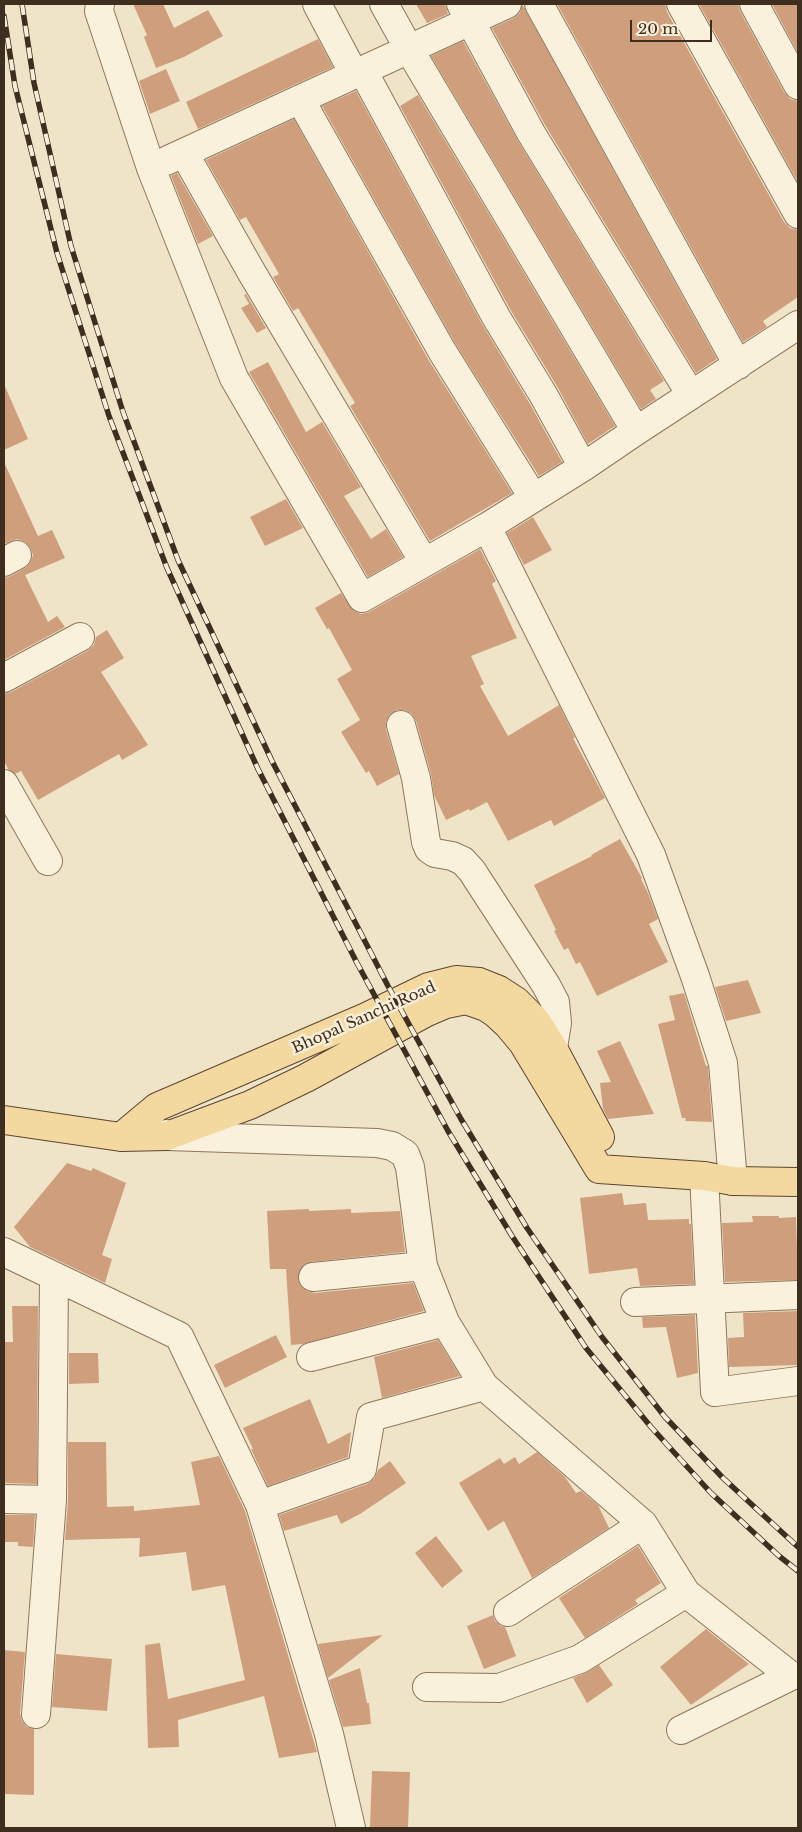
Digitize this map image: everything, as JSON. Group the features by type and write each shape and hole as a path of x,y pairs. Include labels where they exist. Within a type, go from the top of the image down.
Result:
{"main road":[{"name":"Bhopal Sanchi Road","path":"121,1137 157,1107 366,1018 428,987 456,980 479,982 499,990 516,1001 536,1021 553,1048 608,1169"},
{"path":"4,1120 121,1137 166,1136 250,1105 425,1013 446,1004 466,1000 486,1007 508,1025 523,1043 608,1169 704,1176 733,1181 798,1182"}],"street":[{"path":"100,4 100,11 151,168 234,378 362,598 487,527 583,467 636,430 798,325"},
{"path":"317,4 358,72 583,467"},
{"path":"384,4 636,430"},
{"path":"151,168 409,49 466,12 507,4"},
{"path":"539,4 738,365"},
{"path":"681,4 798,214"},
{"path":"754,4 798,86"},
{"path":"466,12 531,133 690,395"},
{"path":"300,99 442,350 533,497"},
{"path":"184,153 252,273 424,562"},
{"path":"487,527 654,865 695,976 723,1062 733,1181"},
{"path":"4,678 80,637"},
{"path":"402,726 416,778 426,842 429,849 435,853 452,856 463,862 472,871 546,985 555,1002 557,1023 553,1048"},
{"path":"4,784 48,861"},
{"path":"157,1107 166,1136 377,1143 392,1146 405,1154 410,1167 422,1266 446,1322 484,1386 643,1524 686,1593 792,1676 681,1730"},
{"path":"704,1176 715,1392 798,1381"},
{"path":"4,1252 54,1278 179,1336 260,1505 329,1734 351,1828"},
{"path":"313,1277 422,1266"},
{"path":"36,1714 52,1500 54,1278"},
{"path":"634,1302 798,1295"},
{"path":"311,1357 446,1322"},
{"path":"260,1505 362,1469 371,1417 484,1386"},
{"path":"4,1498 52,1500"},
{"path":"508,1612 643,1524"},
{"path":"427,1687 500,1688 580,1659 686,1593"}],"building":[{"path":"133,4 163,4 174,28 208,10 223,36 184,57 156,68 144,37 147,35"},
{"path":"416,4 445,4 448,14 427,23"},
{"path":"522,4 717,359 696,373 545,125 492,28 514,18 520,13"},
{"path":"557,4 665,4 667,12 784,222 790,228 798,230 798,297 763,321 767,327 743,342"},
{"path":"699,4 738,4 784,92 790,99 798,101 798,182"},
{"path":"772,4 798,4 798,53"},
{"path":"318,39 333,67 198,129 186,102"},
{"path":"463,41 518,141 664,381 650,390 656,399 641,409 431,56"},
{"path":"166,69 180,101 150,114 139,81"},
{"path":"356,91 482,324 562,462 539,476 455,343 322,106"},
{"path":"418,95 615,426 588,444 558,388 510,309 400,106"},
{"path":"294,119 428,359 512,493 430,541 350,406 355,403 298,308 293,311 273,277 279,274 246,217 240,220 206,160"},
{"path":"177,173 213,236 198,244 171,176"},
{"path":"246,294 266,328 257,333 241,308 249,304 244,295"},
{"path":"268,362 306,432 322,422 361,487 344,496 371,539 386,529 403,557 368,577 249,372"},
{"path":"4,384 28,439 4,450"},
{"path":"4,462 38,536 52,530 65,558 25,575 48,622 57,616 65,627 4,660 4,578 25,568 30,563 33,555 30,547 25,542 17,539 4,544"},
{"path":"286,499 303,528 265,546 250,517"},
{"path":"533,517 552,550 524,565 507,533"},
{"path":"480,549 496,581 492,584 517,638 471,656 484,684 480,686 508,736 559,705 575,738 573,738 605,798 554,826 551,820 508,841 487,802 446,820 434,795 431,774 416,721 412,714 405,710 397,710 390,714 386,722 386,729 399,774 377,786 369,771 366,773 341,732 360,720 337,679 352,670 329,628 327,629 315,608 341,593 354,611 361,614 369,612"},
{"path":"107,630 124,658 101,672 148,745 122,760 119,754 38,800 21,771 15,774 8,769 4,761 4,694 87,651 94,645 96,637"},
{"path":"620,839 642,878 648,893 658,919 649,924 668,962 597,996 580,962 576,964 568,948 564,950 534,885 592,856"},
{"path":"748,980 761,1013 726,1021 715,987"},
{"path":"684,993 706,1066 708,1066 712,1122 685,1121 686,1118 682,1118 658,1024 675,1020 669,996"},
{"path":"620,1041 654,1114 608,1119 603,1109 600,1083 611,1082 597,1051"},
{"path":"67,1163 91,1171 93,1168 126,1183 102,1255 112,1259 105,1283 30,1247 14,1227"},
{"path":"622,1193 624,1205 646,1203 648,1220 689,1219 689,1224 691,1224 694,1284 640,1286 637,1268 589,1274 580,1198"},
{"path":"309,1209 309,1211 351,1209 351,1213 400,1211 405,1252 311,1262 304,1265 299,1271 298,1279 301,1286 307,1291 315,1293 413,1283 424,1311 303,1344 291,1345 286,1269 270,1269 267,1211"},
{"path":"752,1216 796,1217 798,1280 725,1282 722,1223 753,1222"},
{"path":"12,1306 38,1306 37,1484 4,1483 4,1342 13,1342"},
{"path":"798,1311 798,1365 729,1367 728,1338 744,1337 743,1313"},
{"path":"695,1315 698,1373 677,1378 666,1327 643,1328 642,1317"},
{"path":"276,1335 287,1357 225,1388 214,1365"},
{"path":"438,1340 460,1376 382,1398 374,1357"},
{"path":"69,1353 98,1353 99,1383 69,1384"},
{"path":"310,1399 328,1444 351,1432 348,1457 268,1486 243,1428"},
{"path":"68,1442 106,1442 107,1507 134,1506 134,1511 200,1505 191,1462 219,1456 245,1511 317,1752 279,1758 264,1696 178,1720 179,1747 148,1748 145,1645 160,1643 168,1699 245,1680 225,1585 192,1591 186,1552 139,1557 140,1538 65,1540 68,1500"},
{"path":"537,1452 565,1477 576,1493 581,1491 598,1505 609,1528 532,1578 504,1521 488,1531 459,1483 500,1458 504,1464 515,1457 519,1464"},
{"path":"390,1461 406,1483 360,1514 341,1524 337,1515 284,1531 279,1515 367,1484 374,1479 378,1470"},
{"path":"4,1515 35,1515 33,1547 18,1546 18,1542 4,1542"},
{"path":"436,1536 463,1571 442,1588 415,1553"},
{"path":"638,1546 661,1583 635,1600 638,1604 585,1638 559,1598"},
{"path":"493,1615 495,1621 505,1627 516,1656 484,1669 467,1626"},
{"path":"706,1629 749,1664 691,1705 660,1667"},
{"path":"383,1635 328,1678 318,1644"},
{"path":"4,1650 25,1652 20,1713 22,1721 27,1727 34,1729 34,1795 4,1794"},
{"path":"56,1654 112,1659 107,1711 52,1707"},
{"path":"599,1665 613,1685 587,1703 573,1678"},
{"path":"360,1668 367,1703 369,1703 371,1724 343,1727 329,1680"},
{"path":"372,1771 410,1772 408,1828 370,1827"}],"railway":[{"path":"22,4 34,83 71,246 123,412 178,560 272,761 388,986 461,1119 527,1228 602,1337 665,1417 723,1478 798,1547"},
{"path":"4,16 15,86 57,253 109,416 167,568 258,769 357,963 448,1131 512,1236 586,1348 651,1427 711,1493 779,1556 798,1571"}]}
